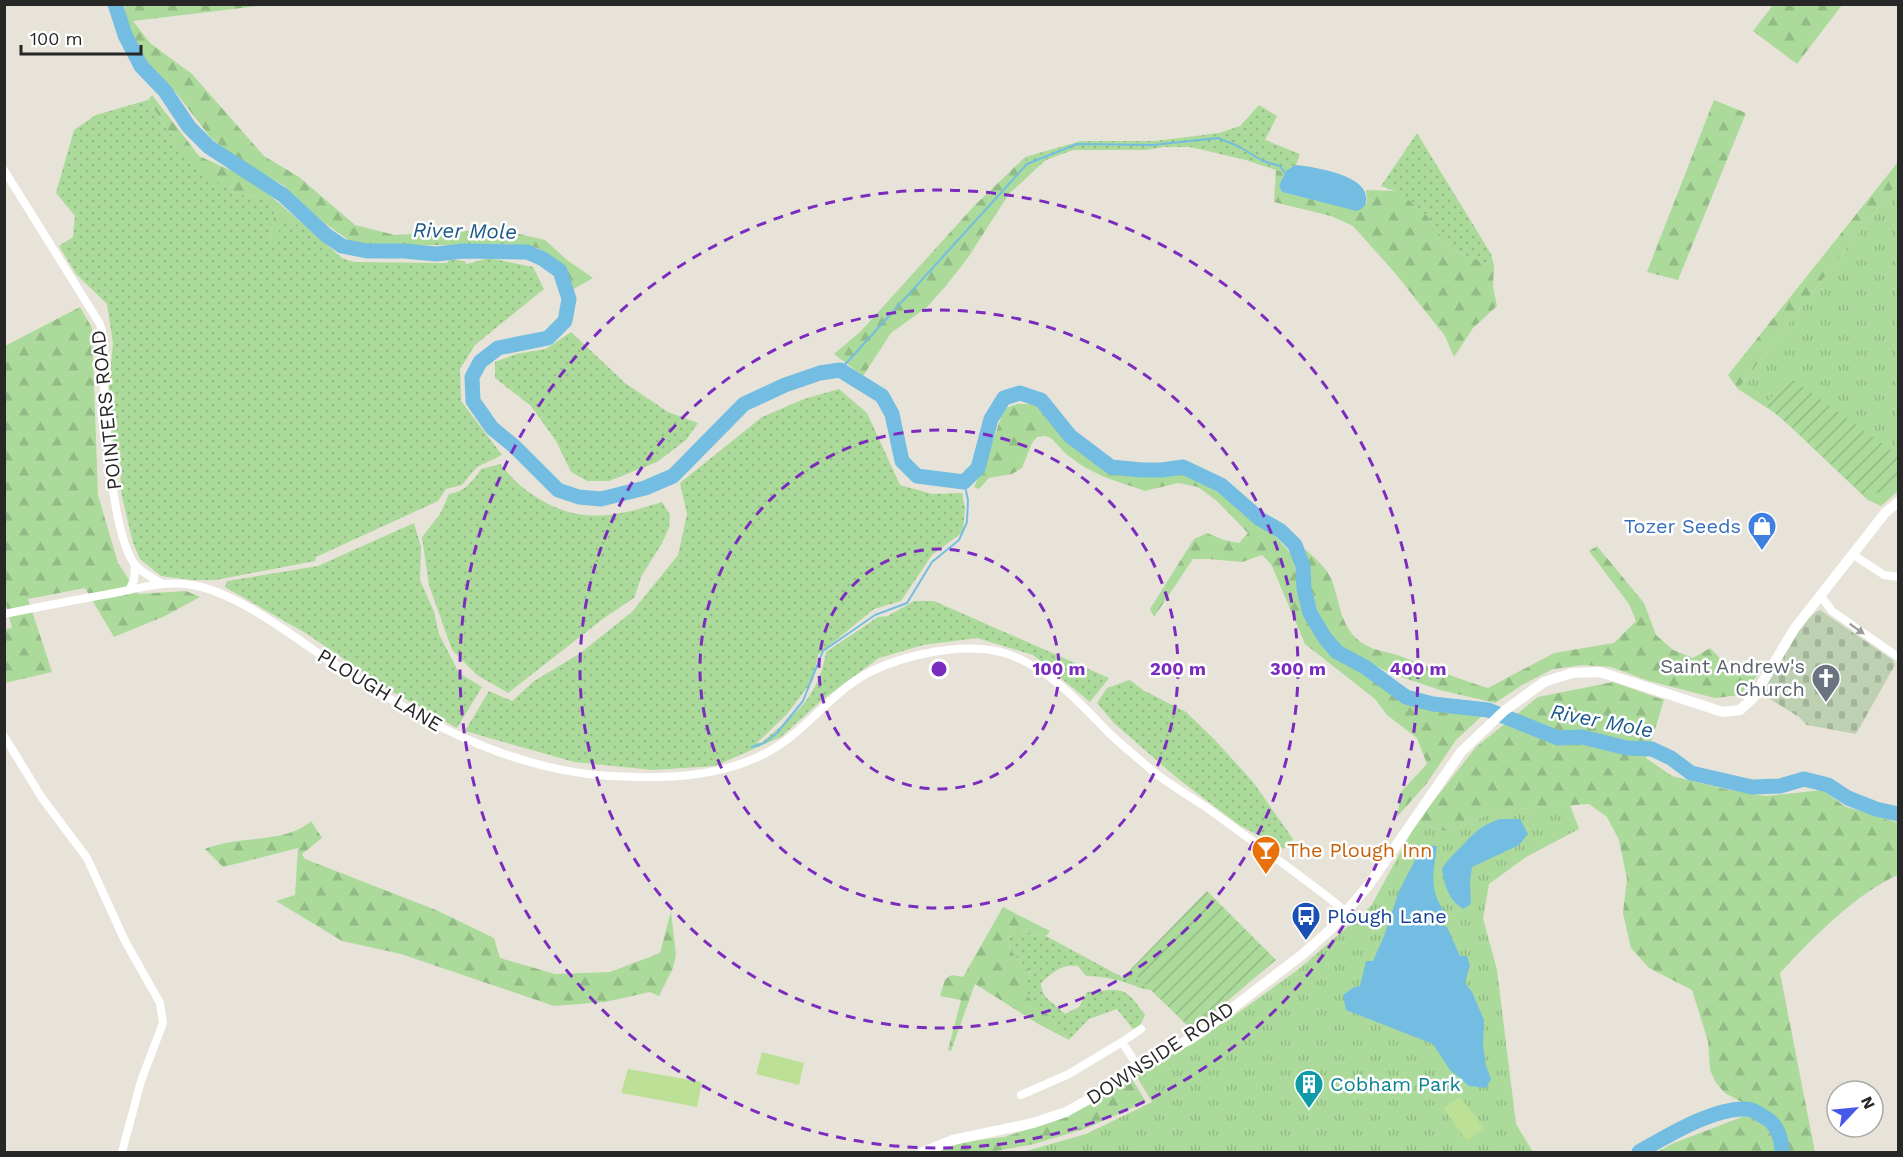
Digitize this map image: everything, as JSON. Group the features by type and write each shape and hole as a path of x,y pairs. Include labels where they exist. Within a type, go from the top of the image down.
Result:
{"street":[{"name":"POINTERS ROAD","path":"4,170 100,324 104,349 105,423 115,498 125,540 135,565"},
{"path":"1899,502 1885,513 1820,595 1832,611 1899,657"},
{"path":"1851,554 1884,575 1899,577"},
{"path":"135,565 163,584"},
{"path":"129,590 134,580 135,565"},
{"name":"PLOUGH LANE","path":"4,614 163,584 190,584 217,591 274,623 392,701 440,728 494,750 548,767 608,776 670,776 716,772 764,754 791,738 849,685 872,671 931,651 967,647 1003,652 1042,671 1078,700 1112,735 1157,774 1254,842 1346,912"},
{"name":"DOWNSIDE ROAD","path":"922,1152 953,1140 1014,1128 1056,1116 1093,1097 1137,1065 1189,1040 1204,1030 1303,954 1346,912 1374,877 1467,744 1531,690 1563,675 1600,672 1716,710 1735,712 1744,707 1758,692 1795,628 1820,595"},
{"path":"4,736 42,798 87,858 125,940 160,1003 163,1023 141,1081 122,1152"},
{"path":"1022,1095 1069,1074 1141,1029"},
{"path":"1122,1042 1137,1065"}],"green space":[{"path":"124,5 267,5 133,21 150,43 192,74 264,156 299,177 355,225 395,235 497,229 545,240 567,260 593,278 572,290 566,270 538,248 505,244 374,246 350,241 323,222 283,185 238,160 210,137 177,94 147,63 127,24"},
{"path":"1773,5 1842,5 1797,64 1753,31"},
{"path":"152,95 199,156 239,174 265,191 310,230 284,219 274,242 269,239 275,213 264,199 232,192 208,176 175,140 148,100"},
{"path":"148,100 175,140 232,192 264,199 275,213 269,239 274,241 284,218 310,230 342,258 354,262 447,263 450,259 464,261 467,264 489,258 533,267 544,289 475,345 460,369 461,401 502,455 477,467 462,485 446,489 438,501 316,557 315,561 216,580 192,580 161,576 140,559 133,543 121,492 120,460 113,445 108,397 113,343 107,304 76,274 59,246 73,237 75,216 56,193 74,130 96,115"},
{"path":"1714,100 1746,113 1678,280 1647,272"},
{"path":"1259,105 1277,116 1265,140 1300,154 1296,165 1285,173 1246,160 1190,147 1146,150 1073,150 1046,160 1036,169 1025,157 1081,141 1155,141 1219,133 1240,126"},
{"path":"1417,133 1491,254 1494,266 1451,250 1427,216 1398,192 1381,186"},
{"path":"1025,157 1036,169 1009,194 967,259 945,287 927,307 891,333 863,376 834,354 861,331 974,206"},
{"path":"1898,162 1898,182 1738,389 1728,375"},
{"path":"1276,170 1285,173 1279,186 1282,192 1326,203 1367,203 1366,190 1398,191 1427,216 1451,250 1494,266 1493,287 1497,306 1473,328 1454,357 1445,336 1395,273 1353,226 1331,216 1274,202"},
{"path":"1898,182 1898,491 1881,506 1868,500 1778,415 1738,389"},
{"path":"80,307 92,328 98,495 118,563 138,594 186,591 200,597 165,616 114,637 85,588 28,599 52,672 5,683 4,629 12,628 4,597 5,346"},
{"path":"571,332 625,383 668,412 698,423 686,440 657,462 609,481 587,481 571,472 556,441 531,406 495,378 495,362 516,354 546,349"},
{"path":"1788,376 1898,455 1898,472 1883,496 1876,492 1868,500 1794,429 1765,405"},
{"path":"839,389 867,413 900,485 932,494 962,493 965,508 963,532 932,555 901,601 874,609 818,655 813,680 787,714 757,743 761,743 794,714 811,694 826,652 878,617 888,616 914,601 934,601 1109,678 1090,702 1033,655 977,638 923,645 879,658 822,700 781,737 715,766 653,770 574,762 465,731 489,691 512,701 534,681 579,654 632,612 678,555 687,514 680,483 762,417 804,399"},
{"path":"1017,404 1035,404 1103,468 1139,475 1180,471 1200,480 1277,538 1293,556 1302,603 1316,631 1333,655 1360,669 1408,703 1448,713 1484,714 1456,740 1427,783 1397,817 1401,792 1427,764 1417,738 1387,715 1375,699 1305,644 1271,564 1262,555 1242,562 1193,559 1154,617 1150,609 1194,539 1207,533 1239,543 1248,533 1217,501 1198,487 1178,483 1145,491 1104,477 1084,467 1066,454 1051,438 1045,436 1037,437 1032,443 1022,468 1012,474 989,478 979,489 974,487 1004,409"},
{"path":"500,464 522,487 543,501 576,514 608,515 662,502 670,515 669,528 642,575 634,598 604,618 508,693 477,675 452,650 429,585 422,537 440,514 449,494 460,491 468,485 481,469"},
{"path":"414,523 421,547 420,580 434,612 439,634 459,673 482,687 457,728 391,691 307,634 225,587 227,581 318,566"},
{"path":"1597,546 1644,603 1656,635 1673,650 1693,658 1710,648 1736,675 1753,668 1759,674 1740,695 1715,698 1649,681 1611,667 1583,665 1553,669 1522,685 1495,703 1440,690 1390,673 1338,647 1322,628 1313,610 1305,549 1330,576 1346,624 1359,641 1370,647 1488,688 1554,653 1614,643 1636,621 1629,604 1589,551"},
{"path":"1820,610 1893,660 1895,665 1856,734 1807,725 1799,717 1762,694 1796,635 1812,615"},
{"path":"1130,680 1143,690 1186,712 1214,739 1253,782 1293,839 1284,849 1239,825 1177,778 1114,723 1097,703 1107,688"},
{"path":"1613,682 1664,700 1646,758 1672,776 1765,796 1823,790 1844,806 1898,823 1898,875 1851,905 1805,946 1780,973 1815,1152 1657,1152 1674,1143 1747,1115 1747,1105 1725,1093 1716,1083 1710,1070 1708,1041 1692,990 1649,968 1631,948 1623,913 1627,879 1619,840 1607,817 1589,804 1506,810 1491,813 1447,832 1417,822 1476,747 1538,697"},
{"path":"1570,805 1579,829 1526,857 1489,884 1483,918 1497,970 1516,1124 1533,1152 1023,1152 1086,1134 1152,1102 1135,1074 1228,1020 1299,969 1371,906 1417,822 1447,832 1491,813"},
{"path":"311,821 322,838 302,854 305,859 436,910 494,938 500,958 555,974 610,972 660,953 671,911 676,955 673,968 659,996 650,992 605,1002 554,1006 401,954 342,941 276,901 295,895 298,848 223,867 205,849 218,844 288,833"},
{"path":"1207,891 1276,960 1206,1019 1188,1026 1130,970"},
{"path":"1003,907 1050,931 1046,936 1022,931 1008,938 1010,950 1030,972 1022,992 1053,1019 1057,1028 1069,1040 1040,1025 975,984 951,1051 948,1050 961,1000 940,996 945,979 952,975 963,977"},
{"path":"1022,931 1046,936 1122,977 1130,970 1152,990 1112,979 1086,976 1078,966 1062,967 1041,983 1046,997 1065,1014 1079,1007 1087,992 1116,990 1132,998 1145,1015 1140,1026 1133,1029 1117,1009 1089,1019 1069,1040 1057,1028 1053,1019 1021,992 1030,972 1010,950 1008,938"},
{"path":"762,1052 804,1063 799,1085 756,1074"},
{"path":"628,1069 702,1082 697,1107 621,1093"},
{"path":"1131,1077 1146,1102 1084,1129 1034,1144 991,1152 938,1152 963,1142 1004,1137 1052,1122 1105,1096"},
{"path":"1460,1097 1484,1128 1467,1141 1443,1108"}],"water":[{"path":"1296,165 1338,174 1357,183 1363,189 1366,197 1364,206 1357,211 1282,192 1279,186 1284,176 1290,168"},
{"path":"1500,819 1520,819 1528,834 1519,845 1472,867 1471,904 1463,909 1448,892 1442,869 1474,833"},
{"path":"1423,845 1437,846 1433,880 1436,895 1444,911 1441,924 1447,927 1460,956 1467,956 1470,965 1465,983 1472,992 1484,1020 1483,1044 1486,1066 1491,1079 1486,1088 1469,1086 1450,1070 1433,1044 1346,1010 1343,995 1354,987 1360,986 1366,961 1373,961 1399,891"}],"waterway":[{"name":"River Mole","path":"115,4 125,35 141,66 165,91 189,127 209,147 283,195 326,235 342,246 367,251 436,254 463,251 527,252 543,259 560,271 569,299 565,321 548,338 498,348 480,362 472,377 473,401 492,428 515,447 558,490 579,497 601,499 645,488 673,476 744,404 785,385 820,373 840,370 882,396 892,414 902,461 917,476 964,482 978,468 991,419 1004,398 1020,393 1041,400 1070,436 1111,467 1142,470 1183,467 1221,485 1260,519 1281,531 1295,545 1303,566 1304,589 1310,613 1325,638 1337,652 1365,667 1406,697 1433,704 1488,710 1558,738 1582,737 1627,748 1652,749 1671,758 1691,773 1752,787 1780,786 1804,779 1828,785 1848,798 1876,809 1898,814"},
{"path":"840,370 1027,164 1077,144 1153,145 1218,138 1238,146 1263,161 1280,166 1285,173"},
{"path":"752,747 764,743 777,733 803,701 823,651 875,615 907,603 932,562 959,540 967,522 968,500 964,482"},
{"name":"River Mole","path":"1639,1152 1706,1118 1720,1113 1747,1109 1772,1123 1780,1137 1782,1152"}],"place":[{"name":"Tozer Seeds","path":"1762,552"},
{"name":"Saint Andrew's Church","path":"1826,704"},
{"name":"The Plough Inn","path":"1266,876"},
{"name":"Plough Lane","path":"1306,942"},
{"name":"Cobham Park","path":"1309,1110"}]}
